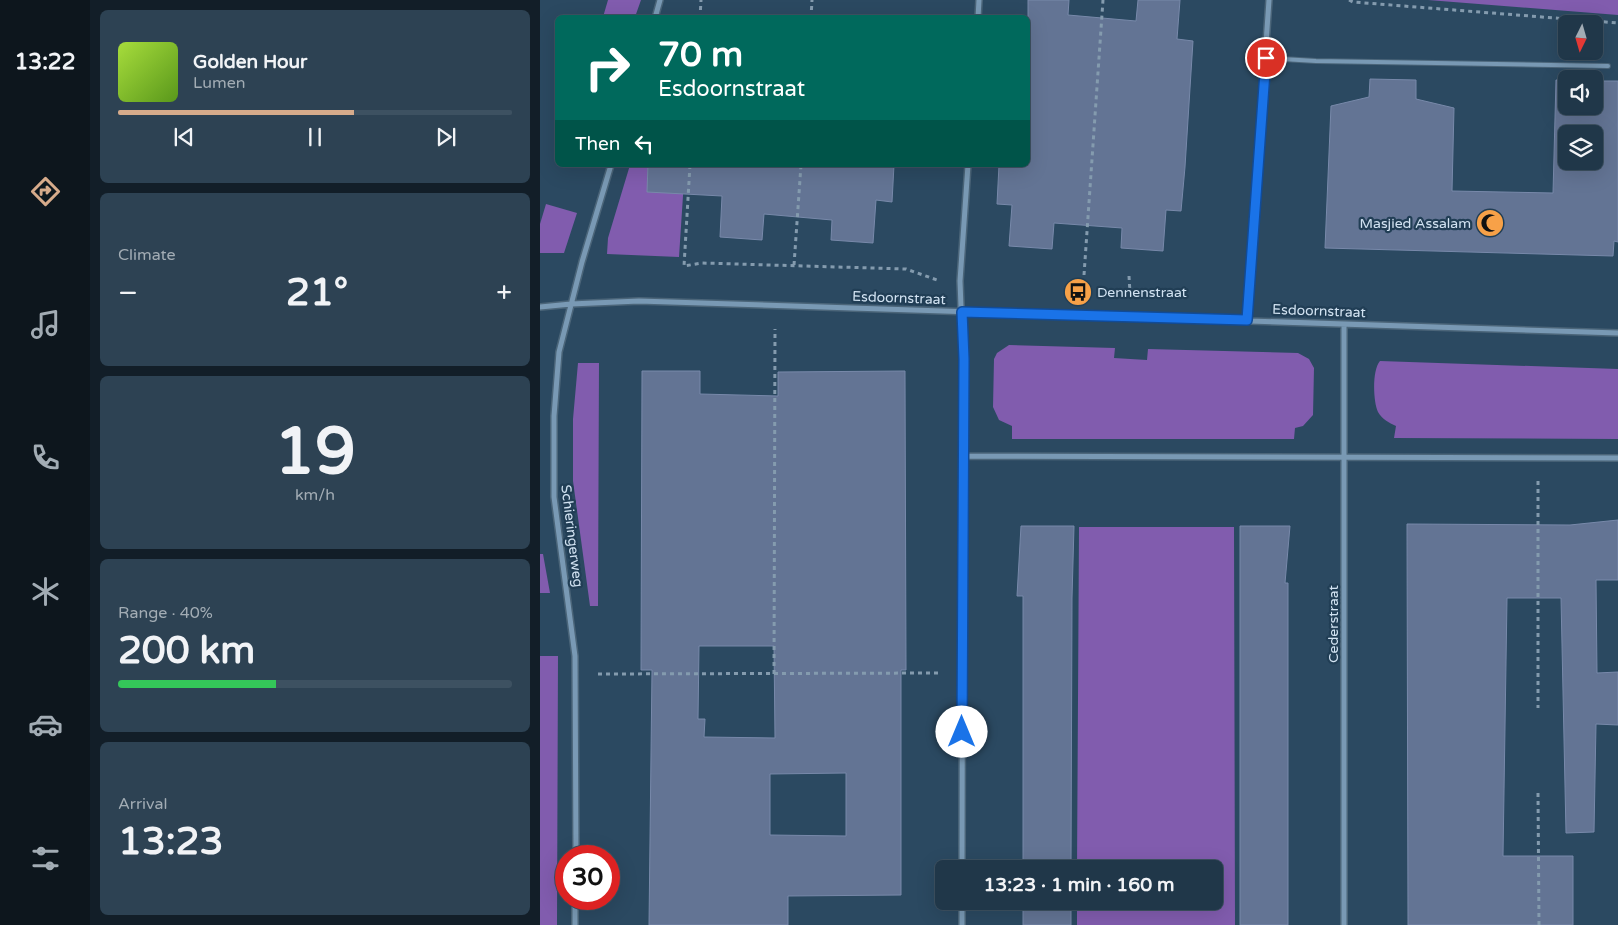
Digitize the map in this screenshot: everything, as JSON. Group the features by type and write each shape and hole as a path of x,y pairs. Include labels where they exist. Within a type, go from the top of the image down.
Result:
{"street":[{"path":"656,15 660,0"},
{"path":"978,15 979,0"},
{"path":"1247,320 1269,0"},
{"name":"Schieringerweg","path":"576,845 575,656 554,497 553,458 559,352 610,167"},
{"path":"962,860 962,456 964,359 960,281 968,167"},
{"name":"Esdoornstraat","path":"540,308 571,304 639,301 1618,332"},
{"name":"Cederstraat","path":"1344,324 1344,925"},
{"path":"962,456 1618,458"},
{"path":"575,910 575,925"},
{"path":"962,910 962,925"}],"lane":[{"path":"1266,58 1316,61 1608,66"}],"path":[{"path":"700,15 701,0"},
{"path":"811,15 812,0"},
{"path":"1084,275 1103,0"},
{"path":"1352,1 1618,23"},
{"path":"690,167 684,266 702,263 906,269 933,280"},
{"path":"794,265 801,167"},
{"path":"1130,276 1130,294"},
{"path":"774,344 774,674"},
{"path":"1538,492 1538,708"},
{"path":"614,674 928,674"},
{"path":"1538,793 1539,925"}],"shaded area":[{"path":"608,0 641,0 636,15 604,15"},
{"path":"1428,0 1618,0 1618,15"},
{"path":"629,167 685,167 679,257 607,254 608,238"},
{"path":"546,204 577,213 564,253 540,253 540,224"},
{"path":"1009,345 1115,348 1114,358 1147,360 1148,349 1298,353 1309,359 1314,368 1313,415 1303,426 1295,428 1294,439 1012,439 1012,426 999,420 993,407 994,359 997,353"},
{"path":"1380,361 1618,369 1618,439 1394,438 1396,426 1386,420 1376,407 1374,386 1377,365"},
{"path":"578,363 599,363 598,606 590,606 573,481 573,419"},
{"path":"1079,527 1234,527 1235,925 1077,925 1077,910 1223,910 1223,860 1077,860"},
{"path":"540,554 543,554 550,593 540,593"},
{"path":"540,656 558,656 557,845 555,845 555,910 557,910 557,925 540,925"}],"building":[{"path":"1028,0 1069,0 1068,15 1136,21 1138,0 1180,0 1177,39 1193,41 1185,167 1181,211 1166,210 1163,251 1121,248 1122,228 1054,223 1052,249 1009,246 1012,205 997,204 999,167 1030,167 1030,15 1028,15"},
{"path":"1370,79 1416,80 1416,99 1454,108 1452,191 1553,193 1556,80 1558,80 1558,115 1603,115 1603,81 1618,81 1618,242 1614,241 1613,256 1325,248 1331,106 1369,97"},
{"path":"648,167 894,167 892,202 876,200 873,243 831,240 832,220 764,214 762,240 720,237 722,196 647,192"},
{"path":"642,371 700,371 700,394 778,396 778,372 905,371 906,670 901,670 901,895 788,896 788,925 649,925 652,670 641,670","holes":["699,646 774,646 775,738 704,737 705,719 698,719","846,773 846,836 770,835 770,774"]},
{"path":"1618,520 1618,580 1596,580 1597,673 1618,672 1618,725 1596,724 1594,832 1566,833 1561,598 1507,598 1503,856 1573,856 1573,925 1408,925 1407,524 1570,525"},
{"path":"1021,526 1074,526 1071,860 1023,860 1023,596 1017,596"},
{"path":"1240,526 1290,526 1285,583 1288,583 1288,925 1240,925"},
{"path":"1023,910 1071,910 1071,925 1023,925"}],"place":[{"name":"Masjied Assalam","path":"1490,223"},
{"name":"Dennenstraat","path":"1078,292"}],"route":[{"path":"962,732 964,359 962,312 1247,320 1266,58"}]}
